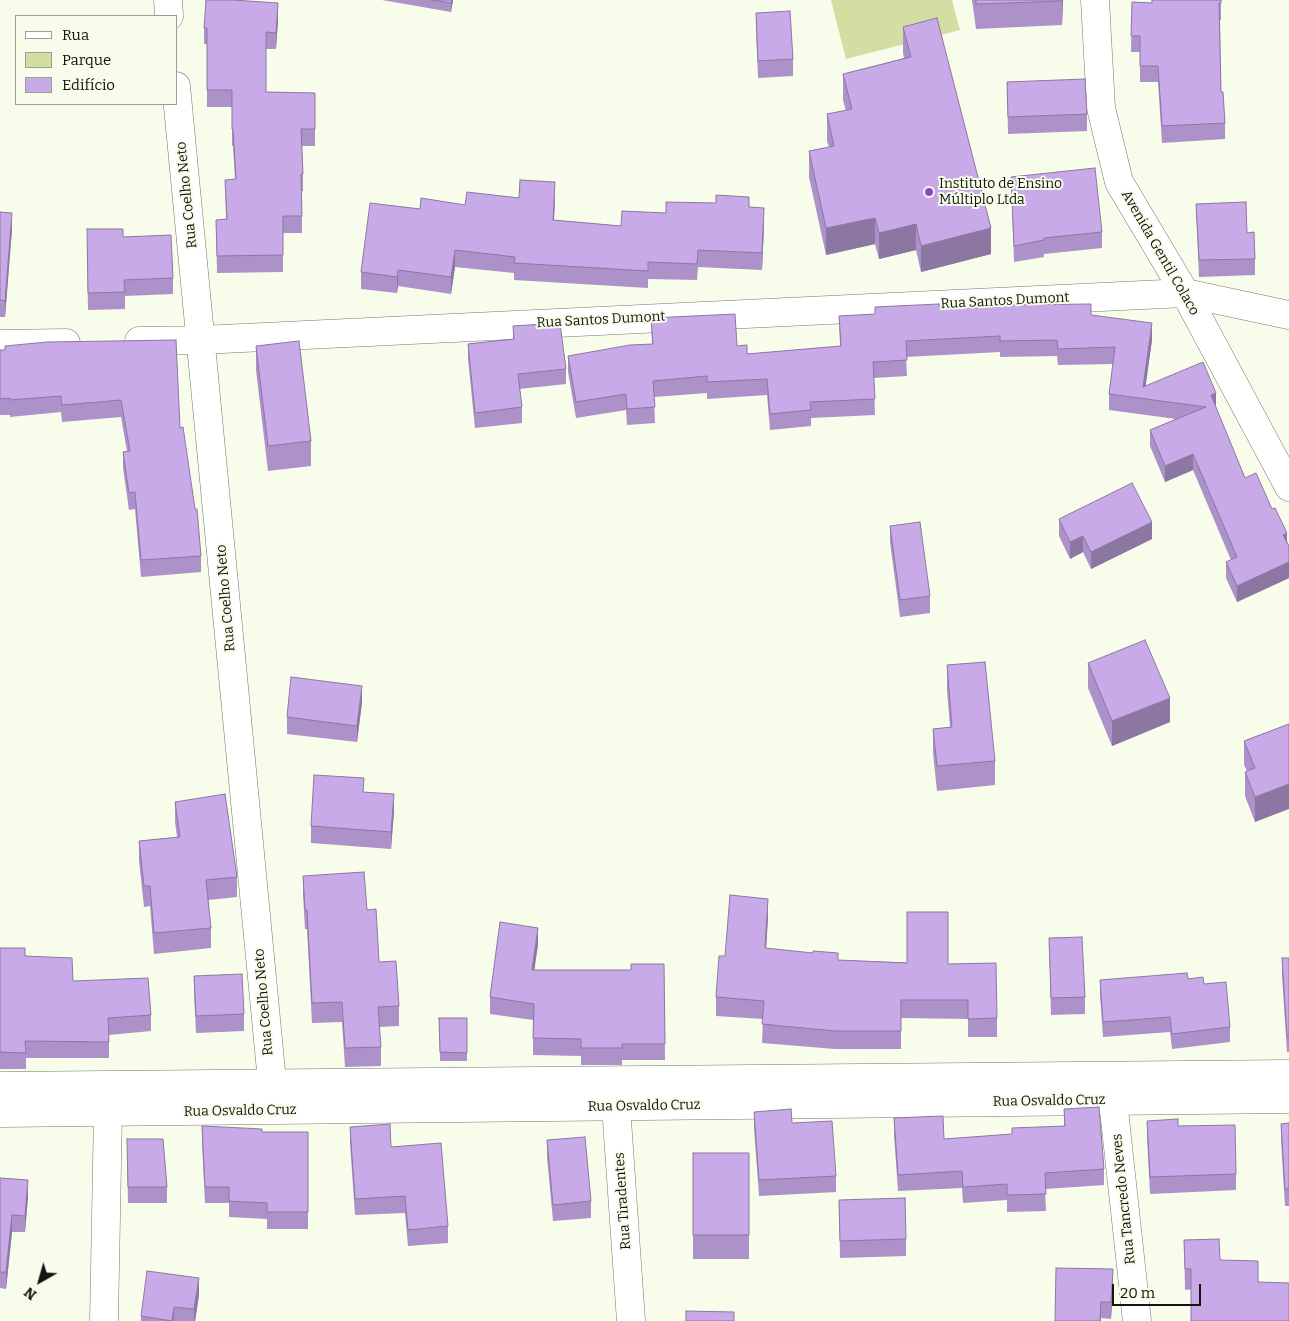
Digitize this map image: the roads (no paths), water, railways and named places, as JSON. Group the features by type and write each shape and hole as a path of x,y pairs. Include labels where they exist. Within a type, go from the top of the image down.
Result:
{"street":[{"path":"168,0 170,15"},
{"name":"Avenida Gentil Colaco","path":"1095,0 1101,108 1119,182 1185,293 1289,487"},
{"name":"Rua Coelho Neto","path":"178,105 276,1110"},
{"name":"Rua Santos Dumont","path":"115,342 201,340 1185,293 1289,315"},
{"path":"0,344 86,342"},
{"name":"Rua Osvaldo Cruz","path":"0,1086 272,1083 617,1093 1114,1088 1289,1074"},
{"name":"Rua Osvaldo Cruz","path":"1114,1088 1289,1099"},
{"name":"Rua Tancredo Neves","path":"1114,1088 1137,1321"},
{"name":"Rua Osvaldo Cruz","path":"0,1113 276,1110 617,1093"},
{"name":"Rua Tiradentes","path":"617,1093 631,1321"},
{"path":"104,1321 108,1112"}],"place":[{"name":"Instituto de Ensino Múltiplo Ltda","path":"929,192"}]}
